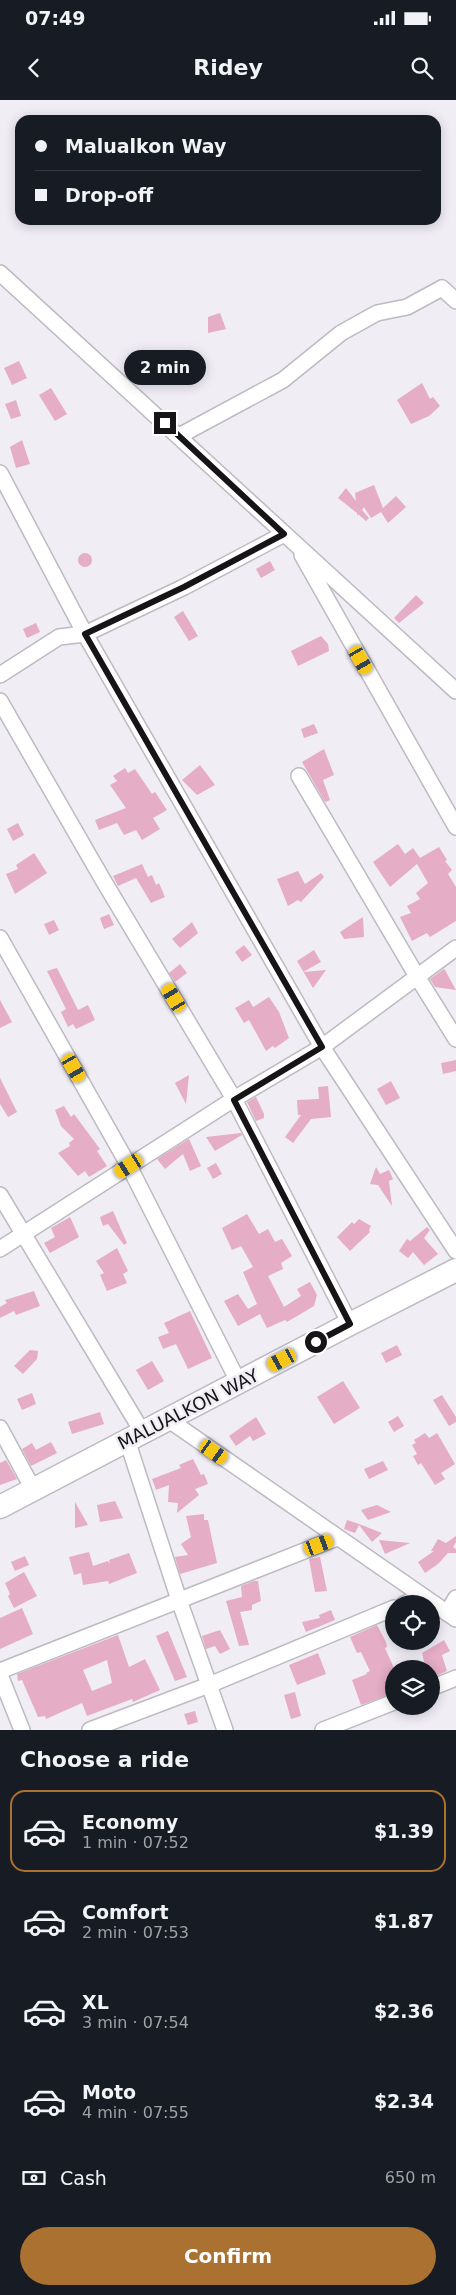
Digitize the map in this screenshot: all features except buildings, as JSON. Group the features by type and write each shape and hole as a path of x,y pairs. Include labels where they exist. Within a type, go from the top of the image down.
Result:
{"main road":[{"name":"MALUALKON WAY","path":"0,1507 456,1270"}],"street":[{"path":"0,273 456,691"},
{"path":"179,436 283,380 341,333 377,313 407,308 442,288 456,302"},
{"path":"0,473 85,634 322,1047 456,1252"},
{"path":"0,675 59,636 85,634 290,538"},
{"path":"290,538 456,827"},
{"path":"0,700 103,880 234,1100 350,1324"},
{"path":"299,776 456,1039"},
{"path":"0,938 129,1166 239,1383"},
{"path":"0,1249 234,1100 322,1047 418,978 456,948"},
{"path":"0,1195 24,1234 135,1436 178,1600 225,1730"},
{"path":"168,1420 421,1595"},
{"path":"0,1428 34,1489"},
{"path":"0,1671 337,1538"},
{"path":"440,1608 451,1616 456,1598"},
{"path":"90,1730 209,1685 385,1612"},
{"path":"0,1675 22,1730"},
{"path":"440,1684 456,1678"},
{"path":"323,1730 385,1706"}],"route":[{"path":"165,423 284,534 184,587 85,634 199,829 322,1047 234,1100 350,1324 316,1342"}]}
